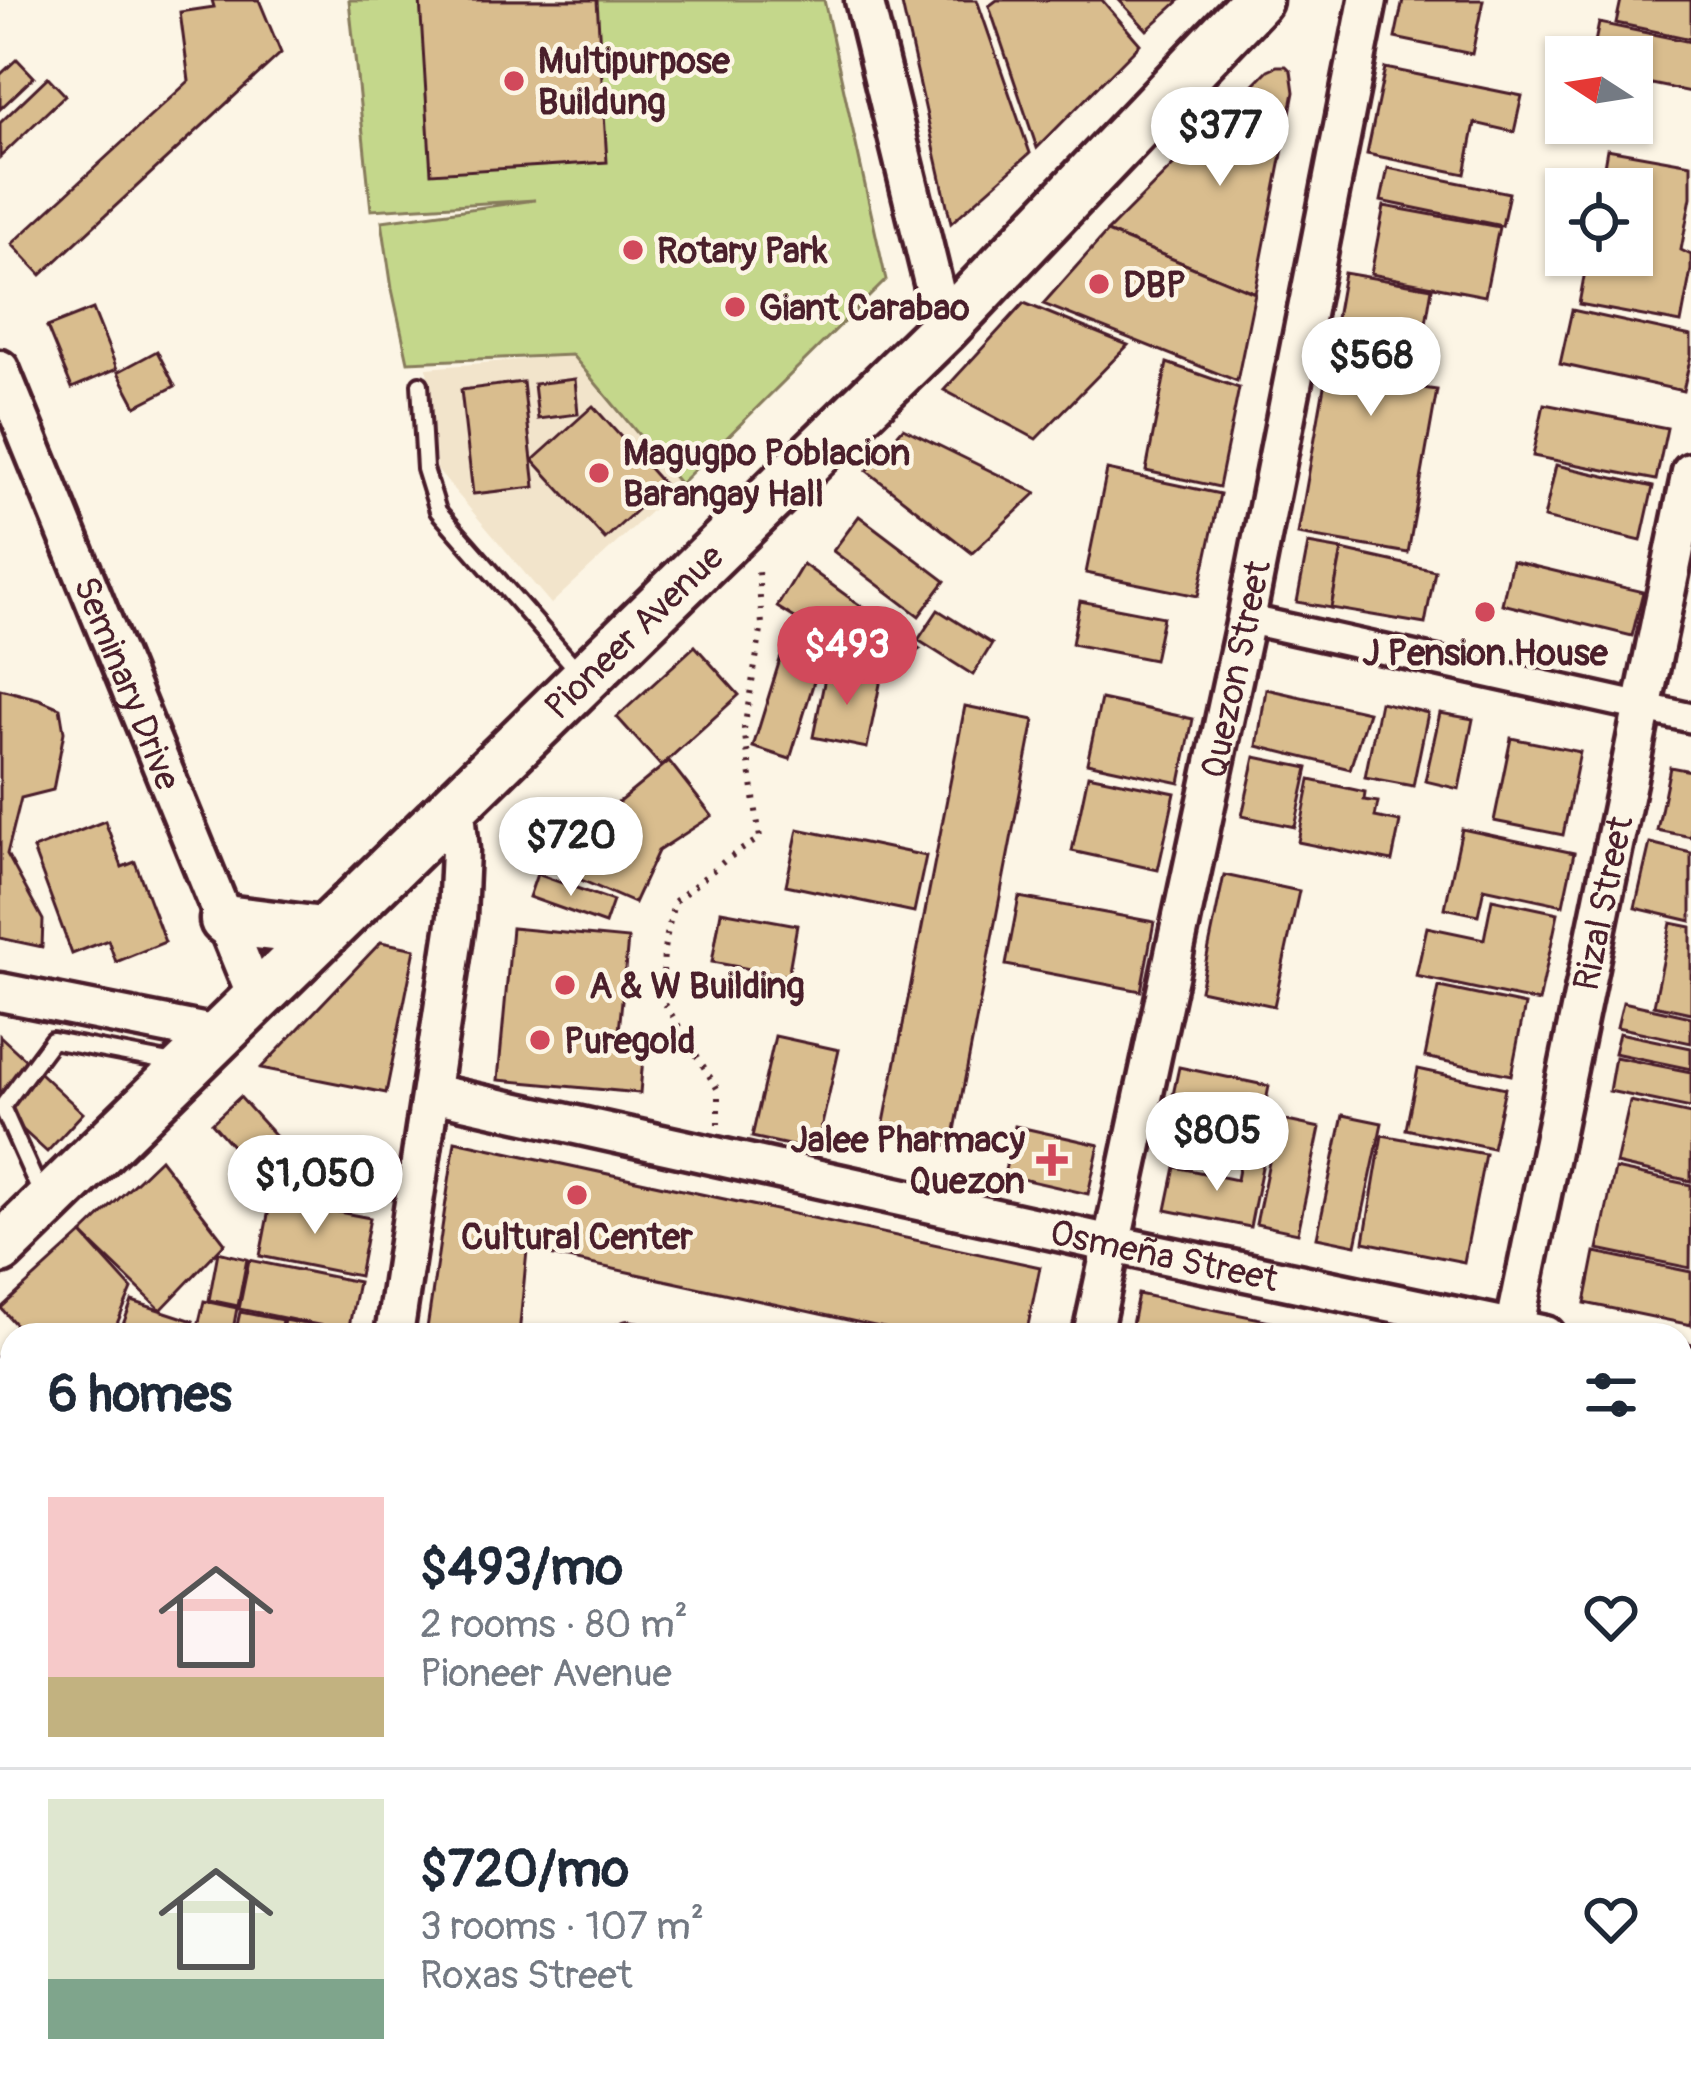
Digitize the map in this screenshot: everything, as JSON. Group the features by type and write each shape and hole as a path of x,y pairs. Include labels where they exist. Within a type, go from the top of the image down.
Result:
{"highway":[{"name":"Pioneer Avenue","path":"0,1249 944,328 1257,0"},
{"path":"225,920 322,932"}],"street":[{"path":"864,0 944,328"},
{"name":"Quezon Street","path":"1095,1323 1246,619 1368,0"},
{"name":"Seminary Drive","path":"0,369 256,997"},
{"name":"Rizal Street","path":"1526,1323 1691,472"},
{"path":"1246,619 1691,718"},
{"path":"396,1323 458,899 455,803"},
{"path":"0,992 59,1004 201,1050"},
{"name":"Osmeña Street","path":"432,1093 1478,1323"}],"lane":[{"path":"420,384 425,469 438,511 584,678"},
{"path":"46,1204 2,1107 52,1040 59,1004"},
{"path":"52,1040 201,1050"}],"path":[{"path":"718,1157 718,1090 662,999 664,949 674,902 760,838 744,729 761,625 754,514"}],"shaded area":[{"path":"572,355 680,484 551,604 437,470 427,368"}],"green space":[{"name":"Rotary Park","path":"349,0 824,0 886,280 680,484 572,355 408,362 382,221 535,200 371,210"}],"building":[{"path":"212,0 259,0 281,53 41,275 12,244 189,81 180,12 214,7"},
{"name":"Multipurpose Buildung","path":"420,0 597,0 607,162 431,173"},
{"path":"901,0 977,0 1030,153 951,223"},
{"path":"997,0 1102,0 1140,44 1037,148 989,6"},
{"path":"1119,0 1180,0 1147,30"},
{"path":"1403,0 1483,0 1472,54 1395,38"},
{"path":"1621,0 1691,0 1691,39 1616,23"},
{"path":"1599,23 1691,42 1691,92 1653,84 1653,36 1596,36"},
{"path":"17,59 34,77 0,109 0,75"},
{"path":"1277,66 1291,71 1294,92 1255,293 1107,232 1268,70"},
{"path":"1385,68 1522,96 1514,132 1475,123 1465,174 1367,154"},
{"path":"48,77 65,95 0,157 0,123"},
{"path":"1607,149 1691,164 1691,197 1681,250 1691,255 1691,270 1681,323 1579,304 1584,276 1653,276 1653,168 1604,168"},
{"path":"1388,168 1509,193 1502,226 1381,201"},
{"path":"1384,206 1499,227 1485,296 1371,274"},
{"path":"1107,232 1255,293 1237,381 1043,304"},
{"path":"1344,273 1432,288 1415,387 1437,390 1408,553 1298,534"},
{"path":"1024,303 1128,345 1036,439 944,390"},
{"path":"93,309 117,369 72,388 47,327"},
{"path":"1572,310 1691,336 1683,391 1560,364"},
{"path":"157,351 175,386 136,406 118,372"},
{"path":"1167,363 1239,388 1219,487 1146,471"},
{"path":"575,379 578,414 538,419 534,384"},
{"path":"523,382 535,487 473,494 461,390"},
{"path":"1544,404 1667,428 1656,480 1533,456"},
{"name":"Magugpo Poblacion Barangay Hall","path":"593,406 664,485 605,539 533,460"},
{"path":"903,428 1036,493 972,553 867,471"},
{"path":"1556,465 1653,487 1641,541 1544,518"},
{"path":"1107,470 1220,494 1198,596 1086,573"},
{"path":"859,516 945,581 919,616 833,551"},
{"path":"1308,544 1342,550 1331,608 1297,602"},
{"path":"1342,550 1435,571 1425,624 1331,608"},
{"path":"1512,561 1643,592 1632,636 1502,604"},
{"path":"803,564 920,649 886,674 777,607"},
{"path":"1080,601 1163,617 1154,660 1072,644"},
{"path":"938,610 992,644 973,675 918,640"},
{"path":"787,637 824,649 790,759 753,747"},
{"path":"695,646 739,695 661,766 617,717"},
{"path":"827,668 881,679 867,748 813,737"},
{"path":"0,689 60,708 64,732 53,790 21,798 7,854 43,920 42,947 0,938"},
{"path":"1266,689 1368,712 1350,769 1257,746"},
{"path":"1101,699 1193,719 1180,783 1087,763"},
{"path":"1380,702 1428,713 1413,786 1365,777"},
{"path":"965,706 1034,720 952,1146 882,1133"},
{"path":"1440,713 1473,719 1459,789 1425,781"},
{"path":"1511,738 1580,752 1563,835 1494,821"},
{"path":"1255,757 1308,768 1295,827 1242,816"},
{"path":"669,761 712,816 658,851 634,903 570,875 603,815"},
{"path":"1670,767 1691,771 1691,837 1657,830"},
{"path":"1088,775 1175,793 1158,870 1072,851"},
{"path":"1310,780 1365,792 1364,800 1378,802 1375,817 1400,822 1392,861 1298,842"},
{"path":"105,821 122,867 135,862 165,942 116,962 108,940 72,954 33,849"},
{"path":"798,829 926,856 914,912 786,885"},
{"path":"1462,829 1574,853 1563,905 1484,888 1478,915 1445,908"},
{"path":"1650,843 1691,853 1691,921 1635,908"},
{"path":"537,874 613,901 605,924 529,897"},
{"path":"1224,875 1299,891 1274,1006 1200,990"},
{"path":"1019,897 1154,922 1141,991 1006,965"},
{"path":"1492,899 1558,913 1539,1002 1416,976 1427,927 1484,939"},
{"path":"721,911 797,925 788,976 712,962"},
{"path":"1671,923 1691,927 1691,1013 1654,1005"},
{"name":"A & W Building","path":"512,928 628,939 619,1031 645,1034 640,1093 498,1080"},
{"path":"381,942 415,949 386,1093 261,1068"},
{"path":"1439,987 1525,1005 1511,1075 1425,1057"},
{"path":"1623,1002 1691,1017 1691,1043 1617,1027"},
{"path":"1619,1033 1691,1048 1691,1069 1614,1053"},
{"path":"0,1036 83,1113 47,1152 0,1109"},
{"path":"775,1036 839,1050 816,1151 752,1137"},
{"path":"1615,1057 1691,1072 1691,1108 1609,1091"},
{"path":"1179,1067 1269,1086 1258,1143 1167,1123"},
{"path":"1418,1069 1505,1088 1492,1148 1406,1129"},
{"path":"240,1097 278,1139 249,1165 212,1123"},
{"path":"1630,1101 1691,1114 1691,1181 1616,1164"},
{"path":"1343,1115 1382,1123 1356,1245 1317,1237"},
{"path":"1278,1119 1320,1128 1298,1233 1256,1224"},
{"name":"Jalee Pharmacy Quezon","path":"1015,1126 1099,1145 1088,1194 1004,1175"},
{"path":"1382,1135 1485,1154 1464,1262 1364,1242"},
{"name":"Cultural Center","path":"455,1141 1040,1267 1028,1323 861,1323 527,1250 520,1323 428,1323"},
{"path":"1241,1158 1263,1162 1250,1227 1166,1210 1175,1167 1237,1180"},
{"path":"160,1159 225,1243 161,1310 82,1234"},
{"path":"1615,1169 1691,1185 1690,1268 1598,1249"},
{"path":"271,1199 370,1218 359,1276 260,1256"},
{"path":"82,1234 132,1289 117,1323 14,1323 1,1308"},
{"path":"218,1252 247,1259 238,1306 209,1300"},
{"path":"1595,1252 1691,1272 1691,1323 1585,1303"},
{"path":"249,1260 358,1282 350,1323 308,1323 239,1309"},
{"path":"1138,1294 1281,1323 1132,1323"},
{"path":"132,1301 193,1321 192,1323 124,1323"},
{"path":"204,1301 237,1308 234,1323 199,1323"},
{"path":"240,1312 282,1320 281,1323 238,1323"}],"place":[{"name":"Multipurpose Buildung","path":"514,81"},
{"name":"Rotary Park","path":"633,250"},
{"name":"DBP","path":"1099,284"},
{"name":"Giant Carabao","path":"735,307"},
{"name":"Magugpo Poblacion Barangay Hall","path":"599,473"},
{"name":"J Pension House","path":"1485,612"},
{"name":"A & W Building","path":"565,985"},
{"name":"Puregold","path":"540,1040"},
{"name":"Jalee Pharmacy Quezon","path":"1052,1160"},
{"name":"Cultural Center","path":"577,1195"}]}
